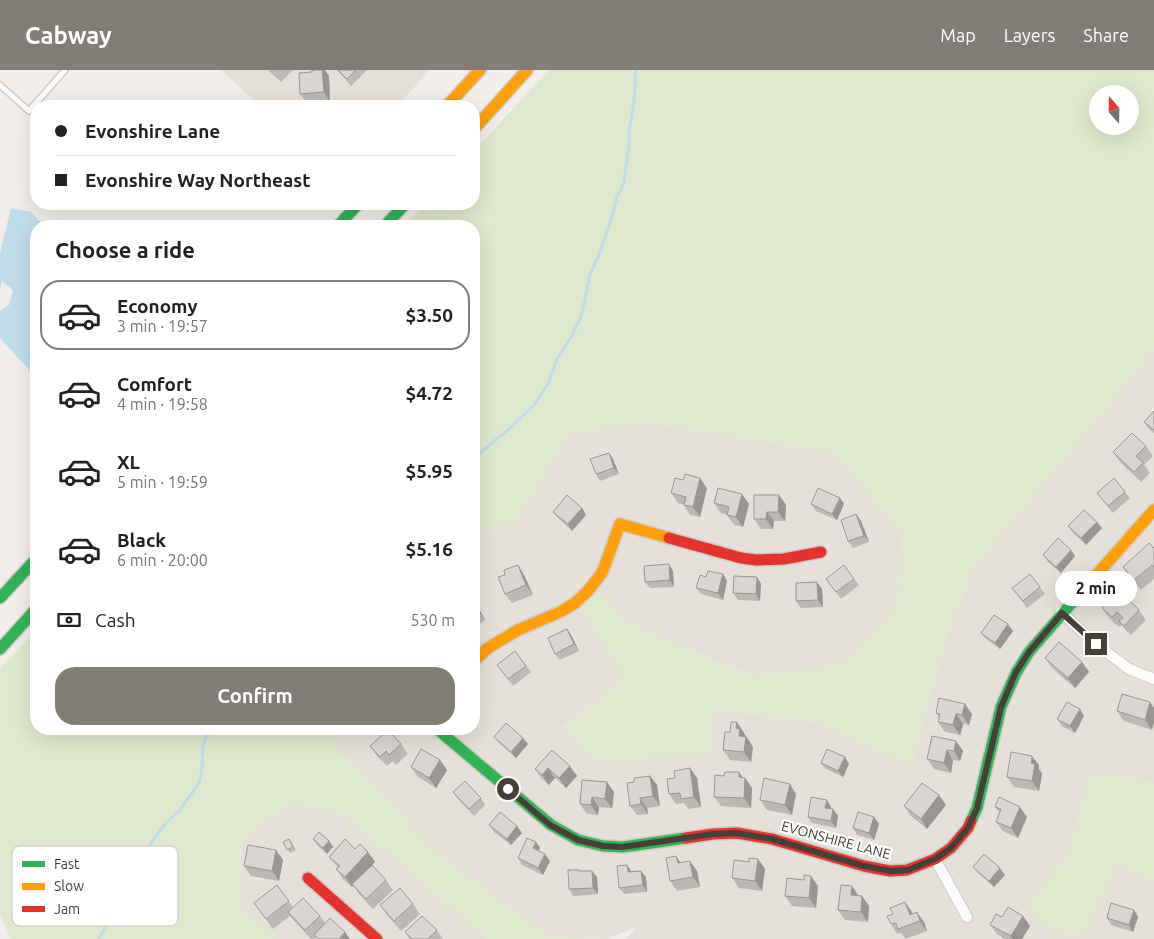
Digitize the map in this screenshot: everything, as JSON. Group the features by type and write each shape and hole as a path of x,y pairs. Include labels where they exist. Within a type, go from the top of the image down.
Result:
{"main road":[{"path":"452,100 480,70"},
{"path":"480,122 527,70"},
{"path":"343,220 353,210"},
{"path":"390,220 400,210"},
{"name":"EVONSHIRE LANE","path":"444,735 550,825 578,840 603,846 622,847 713,834 737,833 772,839 864,866 890,871 908,870 935,859 951,848 968,828 977,808 1001,707 1016,672 1029,652 1062,612 1154,510"},
{"path":"480,656 488,648 518,630 560,612 575,603 587,592 602,573 620,524 741,558 756,560 784,559 821,552"},
{"path":"0,598 30,565"},
{"path":"0,649 30,616"},
{"path":"308,878 377,939"}],"street":[{"path":"1062,612 1096,644 1130,669 1154,679"},
{"path":"935,859 967,917"}],"lane":[{"path":"39,100 65,70"},
{"path":"0,85 29,111 30,110"}],"shaded area":[{"path":"221,70 430,70 402,100 254,100"},
{"path":"1154,349 1154,782 1091,771 1068,853 1025,910 1082,938 1119,865 1154,883 1154,939 626,939 638,926 607,939 552,938 439,854 337,749 338,735 480,735 480,532 515,523 569,435 641,423 835,453 901,533 897,605 844,663 752,676 627,622 599,592 581,610 625,678 563,728 711,754 713,710 816,723 912,766 945,643 973,569 1068,456"},
{"path":"292,803 344,816 487,939 277,939 249,915 241,914 241,843"}],"green space":[{"path":"549,70 1154,70 1154,349 1068,456 973,569 945,643 912,766 816,723 714,710 711,754 599,763 563,729 625,678 581,610 599,592 627,622 751,676 844,663 897,605 901,533 835,453 641,423 569,435 515,523 480,532 480,220 410,220 419,210 480,210 480,145"},
{"path":"30,636 30,735 338,735 337,749 439,854 552,938 588,939 487,939 344,816 292,803 241,843 241,914 249,915 277,939 11,939 0,914 0,669"},
{"path":"1091,771 1154,782 1154,883 1119,865 1082,939 1051,932 1025,910 1068,853"}],"water":[{"path":"11,208 31,212 38,220 30,220 30,370 0,338 0,311 9,305 13,290 2,281 0,289 0,253"}],"building":[{"path":"312,70 322,70 324,92 300,94 299,73 312,72"},
{"path":"338,70 356,70 347,79"},
{"path":"1154,411 1154,430 1144,422"},
{"path":"1132,433 1146,446 1136,456 1143,463 1134,472 1113,452"},
{"path":"609,453 614,468 596,474 590,459"},
{"path":"685,474 700,478 693,507 684,505 686,497 671,493 675,478 683,480"},
{"path":"1114,478 1125,492 1108,506 1097,493"},
{"path":"718,488 742,494 736,517 727,515 729,507 714,503"},
{"path":"818,488 840,498 832,514 811,504"},
{"path":"567,495 582,508 568,524 553,512"},
{"path":"754,495 779,495 778,512 767,512 766,519 754,519"},
{"path":"1084,510 1097,522 1081,538 1068,526"},
{"path":"856,514 864,536 848,541 841,520"},
{"path":"1058,538 1071,550 1056,567 1043,555"},
{"path":"1149,543 1154,548 1154,567 1152,565 1134,580 1123,567"},
{"path":"669,564 670,580 645,582 644,566"},
{"path":"518,565 526,585 505,594 498,577 505,575 504,570"},
{"path":"844,565 854,579 836,592 826,579"},
{"path":"708,571 723,574 718,593 696,588 700,575 706,577"},
{"path":"1030,574 1040,587 1023,601 1012,588"},
{"path":"734,576 757,577 756,594 733,593"},
{"path":"817,582 818,600 796,601 796,583"},
{"path":"1118,593 1122,597 1124,595 1139,610 1124,626 1119,621 1123,618 1117,612 1112,617 1102,608"},
{"path":"994,615 1008,624 995,643 981,633"},
{"path":"567,629 574,644 555,654 548,638"},
{"path":"1059,642 1082,662 1068,678 1045,658"},
{"path":"515,651 526,666 508,679 497,665"},
{"path":"1122,694 1150,702 1145,720 1117,711"},
{"path":"939,698 965,704 962,715 956,714 953,725 938,722 940,714 936,713"},
{"path":"1067,702 1080,709 1070,726 1057,719"},
{"path":"731,722 737,722 736,728 740,729 739,736 746,737 744,752 723,750 725,732 730,732"},
{"path":"506,723 523,738 511,752 494,737"},
{"path":"382,735 393,735 401,744 389,755 386,751 380,757 370,746"},
{"path":"932,736 956,741 954,751 947,750 944,763 927,759"},
{"path":"421,749 440,760 429,778 411,767"},
{"path":"827,749 845,757 838,771 821,763"},
{"path":"552,750 570,766 559,778 548,768 542,775 535,769"},
{"path":"1011,752 1032,756 1031,763 1035,764 1032,781 1007,777"},
{"path":"690,768 694,797 681,799 680,793 669,794 667,779 675,778 674,771"},
{"path":"725,772 739,772 739,777 745,778 744,798 714,797 715,775 724,776"},
{"path":"650,776 653,796 640,798 641,804 630,806 627,783 634,782 634,778"},
{"path":"764,778 790,784 785,805 760,800"},
{"path":"582,780 607,782 605,799 592,797 591,805 580,804"},
{"path":"465,781 481,798 469,809 453,792"},
{"path":"922,783 939,795 921,819 904,806"},
{"path":"811,797 827,800 825,808 833,809 831,821 808,817"},
{"path":"999,797 1020,807 1011,828 996,822 1001,809 995,807"},
{"path":"500,812 517,826 507,839 489,825"},
{"path":"858,812 874,817 869,833 853,828"},
{"path":"319,832 329,841 323,848 313,839"},
{"path":"527,838 536,842 533,848 545,854 538,868 518,858"},
{"path":"289,839 293,847 287,850 283,842"},
{"path":"345,839 355,849 360,844 368,852 345,877 336,869 340,866 329,857"},
{"path":"248,845 276,850 272,871 244,866"},
{"path":"984,854 1000,868 989,881 973,867"},
{"path":"676,856 678,863 690,861 693,877 670,881 666,858"},
{"path":"749,858 758,859 755,881 732,878 734,860 749,862"},
{"path":"372,865 386,880 366,899 352,884"},
{"path":"627,865 628,872 641,871 643,885 619,888 617,866"},
{"path":"568,870 592,871 593,888 569,889"},
{"path":"804,875 811,876 809,898 785,896 787,878 804,880"},
{"path":"277,885 289,901 266,919 254,903"},
{"path":"841,885 852,886 851,895 862,896 861,912 838,910"},
{"path":"400,888 413,904 394,921 380,905"},
{"path":"303,898 320,916 305,930 288,912"},
{"path":"905,902 910,915 917,912 920,921 898,929 896,923 891,924 887,916 893,914 890,908"},
{"path":"1111,903 1134,910 1129,925 1107,918"},
{"path":"1008,907 1023,916 1011,936 990,925 996,914 1002,917"},
{"path":"422,916 437,930 428,939 412,939 405,932"},
{"path":"330,918 345,932 339,939 319,939 314,935"}],"waterway":[{"path":"480,453 534,405 548,384 557,359 572,336 580,319 590,274 610,223 617,197 624,183 636,70"},
{"path":"149,846 166,823 179,811 199,783 202,769 203,745 207,735"},
{"path":"99,939 105,926"}],"traffic: fast":[{"path":"343,220 353,210"},
{"path":"390,220 400,210"},
{"path":"0,598 30,566"},
{"path":"971,821 977,808 1001,707 1016,673 1029,652 1091,581"},
{"path":"0,649 30,616"},
{"path":"444,735 551,825 578,840 603,846 623,847 686,838"}],"traffic: slow":[{"path":"452,100 480,70"},
{"path":"480,122 527,70"},
{"path":"1091,581 1154,510"},
{"path":"480,655 488,648 518,630 560,612 575,603 587,592 602,573 620,524 669,538"}],"traffic: jam":[{"path":"669,538 741,558 756,560 784,559 821,552"},
{"path":"686,838 737,833 772,839 864,866 890,871 907,870 935,859 951,848 968,828 971,821"},
{"path":"308,878 377,939"}],"route":[{"path":"508,789 550,825 578,840 603,846 622,847 713,834 737,833 772,839 864,866 890,871 908,870 935,859 951,848 968,828 977,808 1001,707 1016,672 1029,652 1062,613 1096,644"}]}
